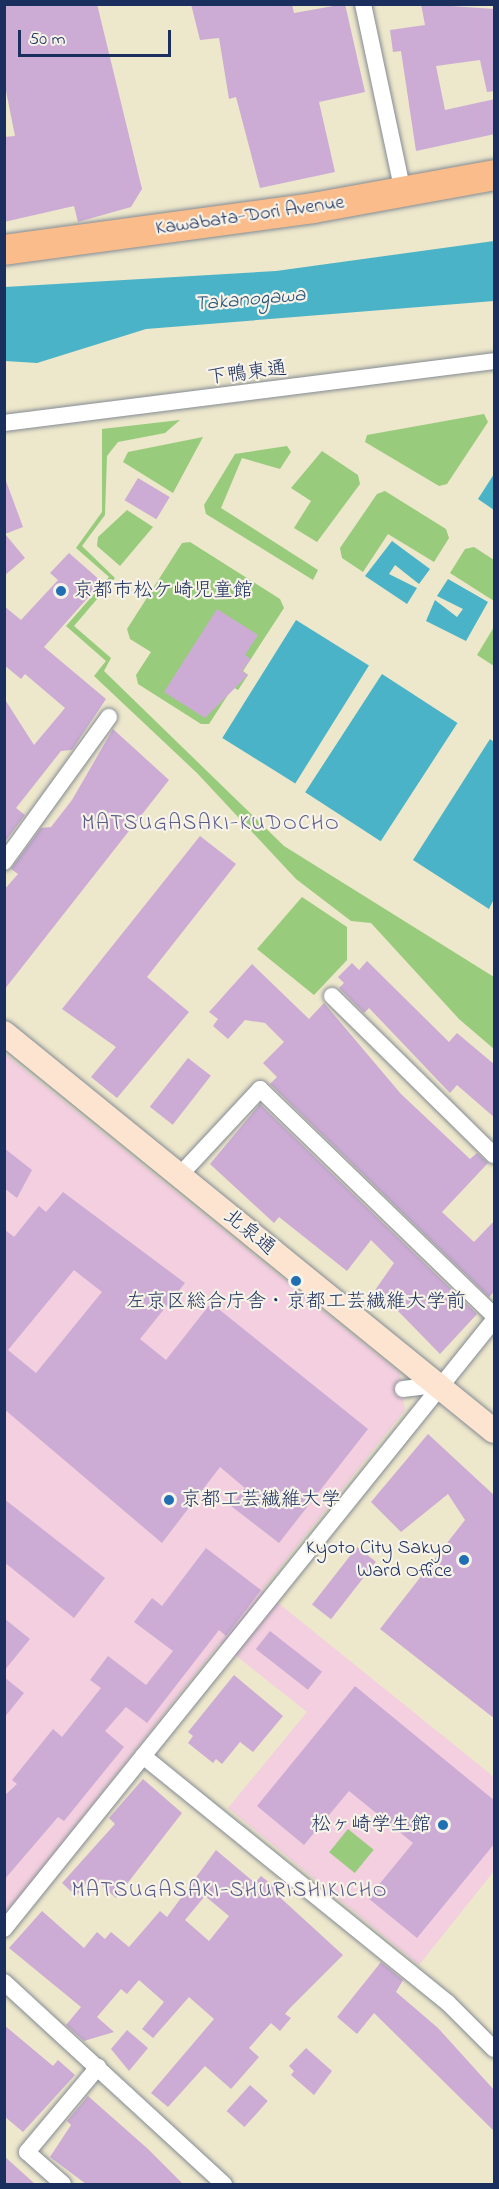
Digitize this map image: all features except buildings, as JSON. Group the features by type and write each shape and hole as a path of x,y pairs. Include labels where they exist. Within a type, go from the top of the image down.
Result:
{"highway":[{"name":"Kawabata-Dori Avenue","path":"4,250 403,192 495,175"}],"street":[{"path":"363,4 403,192"},
{"name":"下鴨東通","path":"4,423 495,361"},
{"path":"4,862 109,717"},
{"path":"332,996 495,1155"},
{"name":"北泉通","path":"4,1033 495,1431"},
{"path":"4,1929 437,1385 495,1318 260,1089 179,1176"},
{"path":"404,1389 437,1385"},
{"path":"143,1756 448,2003 495,2049"},
{"path":"4,1982 224,2184"},
{"path":"63,2184 27,2152 98,2067"}],"shaded area":[{"name":"京都工芸繊維大学","path":"5,1054 400,1373 405,1410 262,1590 494,1777 494,1871 419,1965 228,1808 307,1712 220,1643 5,1915"}],"green space":[{"path":"484,414 488,422 447,484 439,486 365,442 367,435"},
{"path":"180,420 165,433 118,442 107,456 105,515 82,546 115,578 74,626 111,658 104,671 284,846 494,977 494,1049 459,1019 371,923 351,921 296,879 197,773 94,676 106,661 66,626 109,577 76,548 102,512 102,429"},
{"path":"203,437 173,493 123,462 128,452"},
{"path":"287,446 291,452 280,469 242,458 221,508 318,570 313,580 206,514 204,505 235,454"},
{"path":"322,451 358,475 360,484 317,542 294,528 311,501 291,488"},
{"path":"385,491 446,529 449,538 434,562 388,534 363,572 342,558 340,548 377,494"},
{"path":"127,510 153,527 120,566 97,546 98,537"},
{"path":"190,542 280,599 284,608 243,671 248,675 238,690 233,687 209,724 201,724 138,684 136,675 151,652 130,639 127,629 182,543"},
{"path":"474,547 494,560 494,601 450,573 465,549"},
{"path":"494,627 494,666 477,655"},
{"path":"302,897 347,927 347,960 314,995 257,949"},
{"path":"348,1829 374,1850 355,1873 329,1852"}],"water":[{"name":"Takanogawa","path":"494,241 494,301 146,329 37,363 5,361 5,287 276,271"},
{"path":"494,474 494,510 478,499"},
{"path":"392,541 430,569 419,584 395,565 389,574 417,588 407,604 365,576"},
{"path":"448,579 488,602 466,641 426,621 435,600 457,617 463,609 437,596"},
{"path":"296,620 369,666 295,783 222,738"},
{"path":"382,674 457,723 381,841 305,792"},
{"path":"490,739 494,742 494,899 489,909 413,860"}],"place":[{"name":"京都市松ケ崎児童館","path":"61,591"},
{"name":"左京区総合庁舎・京都工芸繊維大学前","path":"296,1281"},
{"name":"京都工芸繊維大学","path":"169,1500"},
{"name":"Kyoto City Sakyo Ward Office","path":"464,1560"},
{"name":"松ヶ崎学生館","path":"443,1825"}],"district":[{"name":"MATSUGASAKI-KUDOCHO","path":"211,824"},
{"name":"MATSUGASAKI-SHURISHIKICHO","path":"230,1891"}]}
